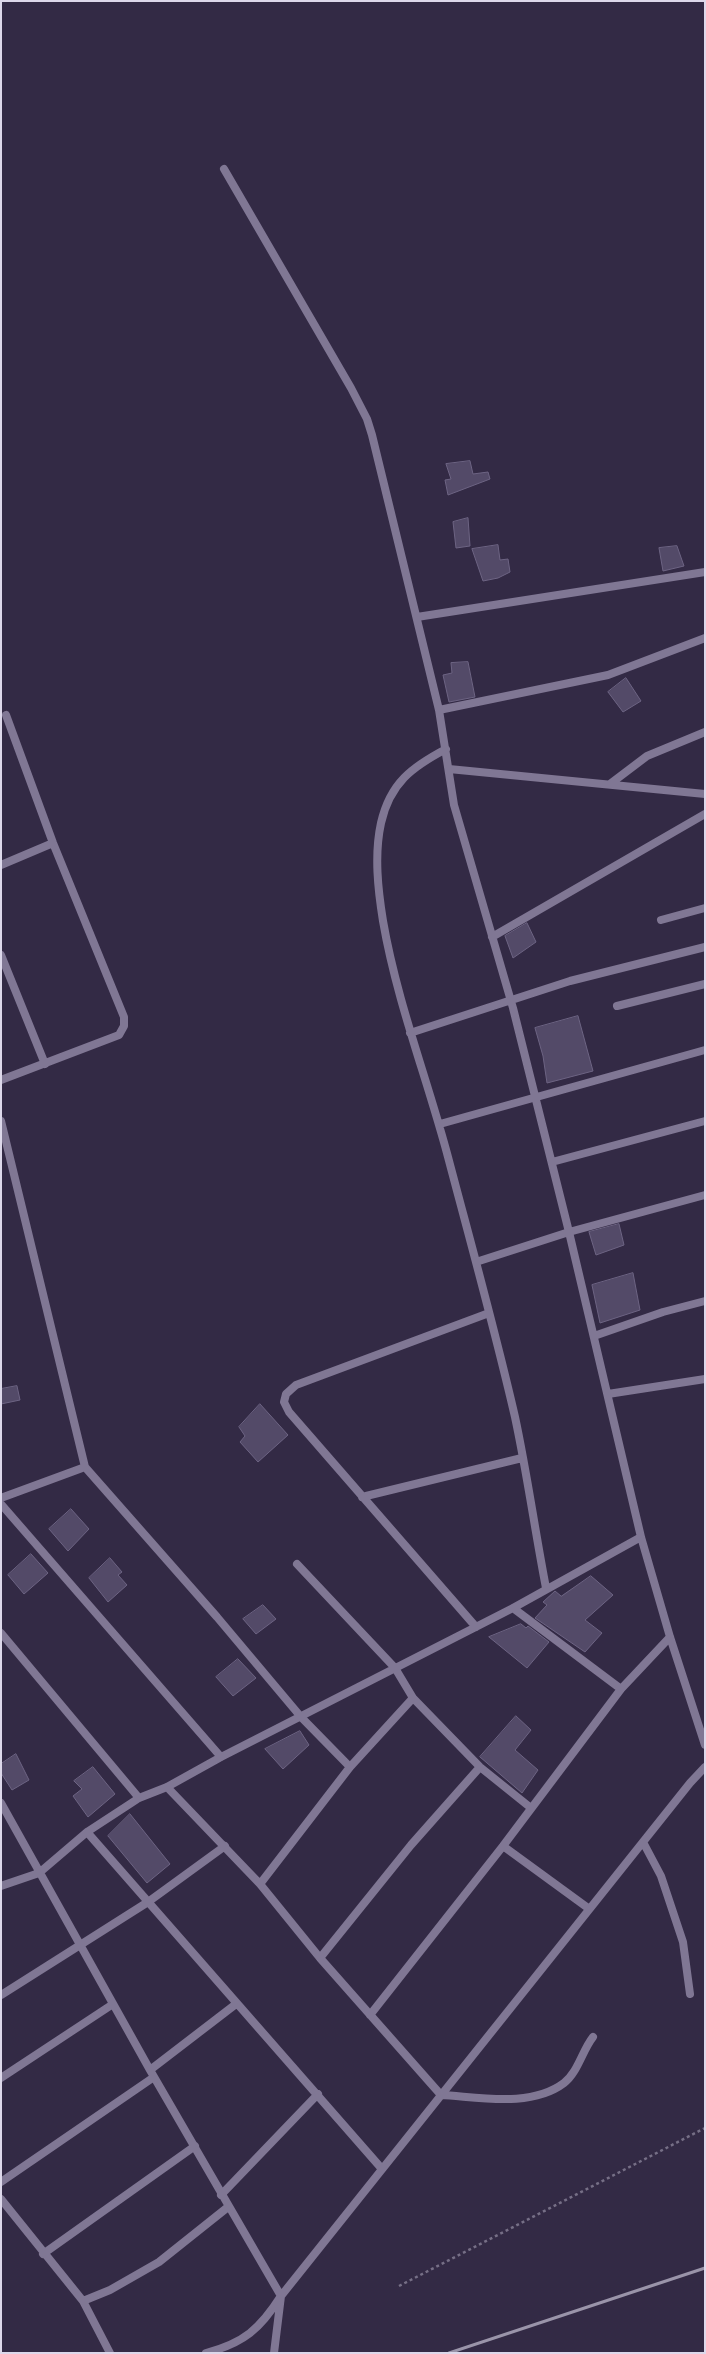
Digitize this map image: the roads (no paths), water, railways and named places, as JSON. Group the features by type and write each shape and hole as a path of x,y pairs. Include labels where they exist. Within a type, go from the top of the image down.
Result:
{"street":[{"path":"224,169 367,419 439,710 454,805 511,1001 536,1098 642,1537 670,1637 705,1745"},
{"path":"417,617 705,572"},
{"path":"439,710 608,675 705,638"},
{"path":"1,1080 119,1035 124,1022 124,1017 53,843 6,715"},
{"path":"610,784 647,756 705,732"},
{"path":"446,749 417,764 405,775 394,791 381,823 378,859 379,897 391,966 410,1033 440,1124 515,1419 546,1588"},
{"path":"449,769 705,794"},
{"path":"492,937 705,814"},
{"path":"1,865 53,843"},
{"path":"661,920 705,908"},
{"path":"410,1033 570,981 705,947"},
{"path":"1,955 45,1064"},
{"path":"617,1006 705,984"},
{"path":"440,1124 536,1098 627,1070 705,1050"},
{"path":"1,1121 2,1133 85,1467 217,1617 301,1717 350,1767"},
{"path":"552,1162 705,1121"},
{"path":"476,1262 569,1232 705,1195"},
{"path":"594,1336 663,1312 705,1301"},
{"path":"476,1627 289,1412 284,1402 286,1394 296,1385 489,1313"},
{"path":"608,1394 705,1378"},
{"path":"362,1496 522,1458"},
{"path":"1,1498 85,1467"},
{"path":"1,1504 221,1757"},
{"path":"1,1886 39,1873 87,1832 139,1798 167,1787 221,1757 513,1608 546,1588 642,1537"},
{"path":"296,1564 395,1668 413,1698 480,1767 531,1808"},
{"path":"513,1608 621,1689"},
{"path":"1,1633 139,1798"},
{"path":"370,2016 503,1846 621,1689 670,1637"},
{"path":"260,1884 350,1767 413,1698"},
{"path":"320,1958 411,1845 480,1767"},
{"path":"206,2353 228,2347 246,2337 265,2320 281,2296 588,1908 643,1842 690,1782 705,1767"},
{"path":"167,1787 260,1884 320,1958 441,2095 518,2098 540,2095 564,2083 576,2068 593,2037"},
{"path":"1,1803 152,2074 281,2296 274,2353"},
{"path":"87,1832 236,2004 318,2094 382,2170"},
{"path":"643,1842 661,1876 683,1942 690,1994"},
{"path":"2,1993 148,1902 225,1846"},
{"path":"503,1846 588,1908"},
{"path":"1,2078 113,2004"},
{"path":"1,2182 152,2074 236,2004"},
{"path":"222,2195 318,2094"},
{"path":"43,2254 195,2146"},
{"path":"1,2199 43,2254 83,2301 110,2353"},
{"path":"83,2301 110,2290 159,2262 228,2207"}],"railway":[{"path":"449,2353 705,2268"}]}
